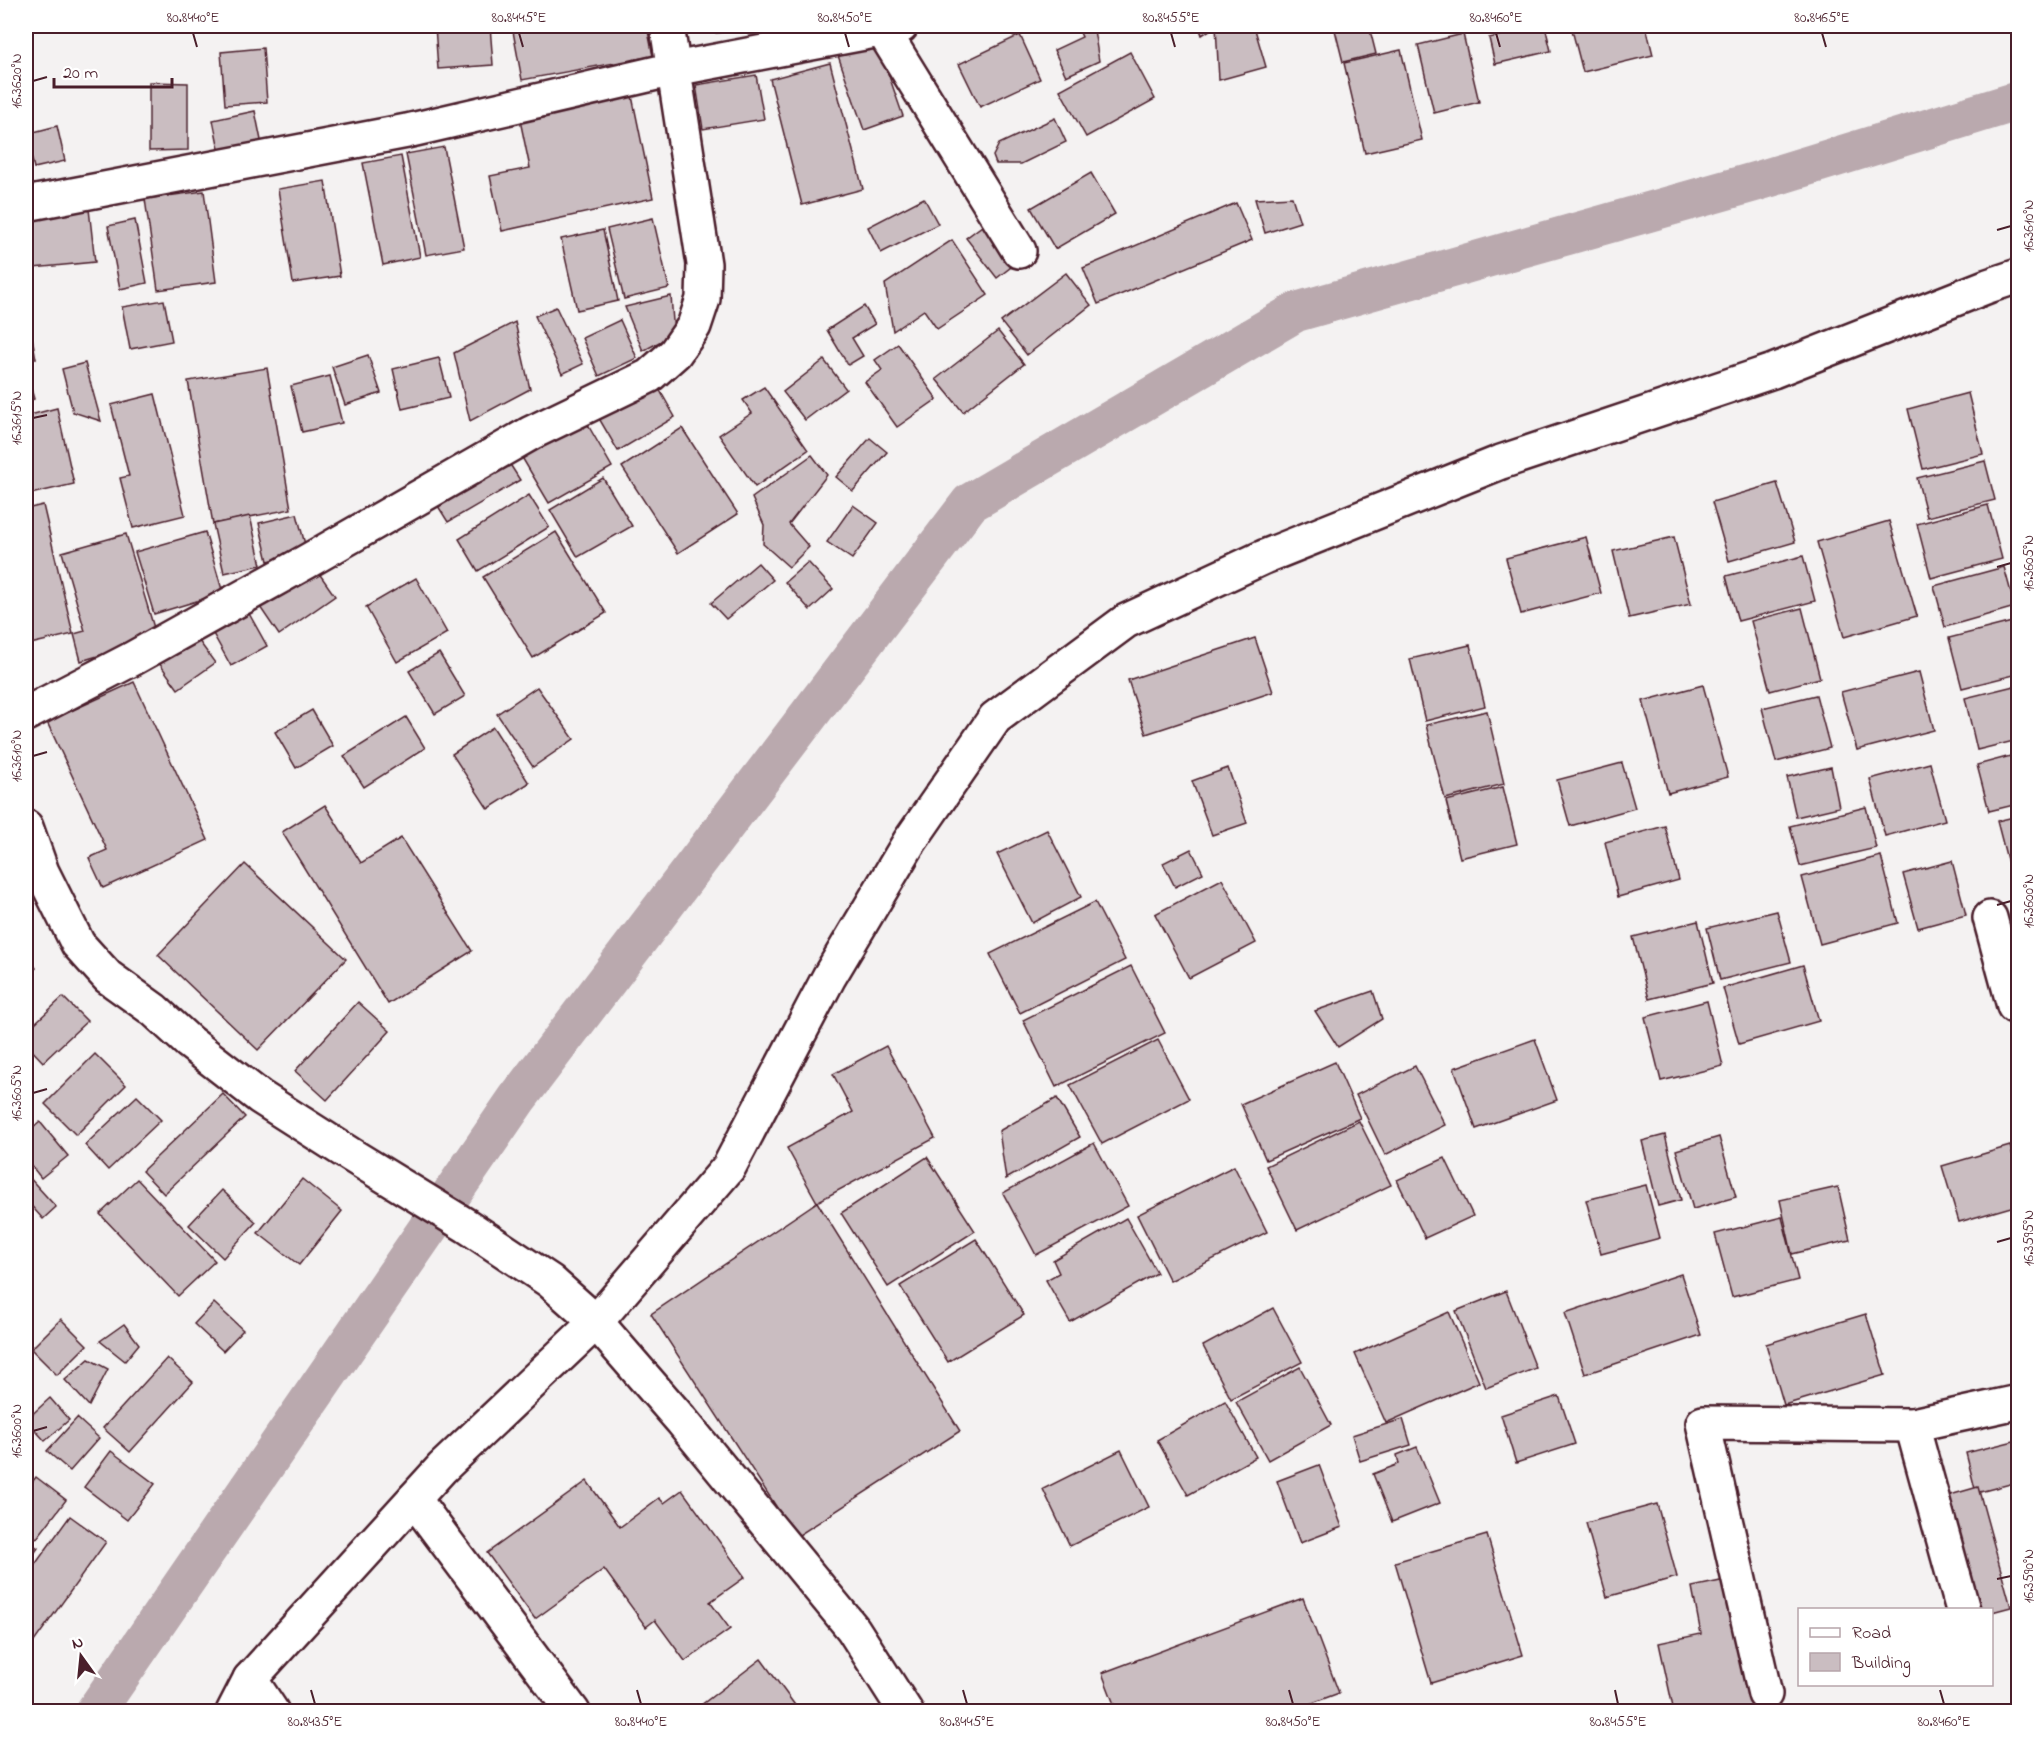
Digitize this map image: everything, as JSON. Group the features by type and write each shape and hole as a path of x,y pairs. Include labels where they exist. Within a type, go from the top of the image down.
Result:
{"street":[{"path":"26,714 306,562 531,433 649,376 675,353 694,326 703,299 704,264 667,26"},
{"path":"26,204 407,131 674,69 892,27 1019,251"},
{"path":"233,1712 250,1679 442,1468 596,1322 729,1167 829,977 910,841 995,718 1126,621 1264,557 1501,462 1773,371 1988,286 2019,276"},
{"path":"26,827 34,875 78,944 108,977 154,1010 189,1042 260,1096 550,1281 596,1322 682,1421 853,1629 906,1712"},
{"path":"1990,918 2014,1006 2019,1005"},
{"path":"1765,1694 1703,1423 1912,1425 2019,1402"},
{"path":"1912,1425 1962,1608"},
{"path":"414,1499 573,1712"},
{"path":"250,1679 272,1712"}],"building":[{"path":"110,26 160,26 160,31 110,31"},
{"path":"435,26 490,26 493,65 438,69"},
{"path":"512,26 647,26 653,56 522,80"},
{"path":"715,26 785,26 716,33"},
{"path":"1077,26 1104,26 1094,30 1099,61 1066,76 1054,50 1082,37"},
{"path":"1199,26 1216,26 1202,35"},
{"path":"1216,26 1254,26 1266,67 1219,80"},
{"path":"1334,26 1369,26 1376,54 1343,62"},
{"path":"1545,26 1551,51 1495,64 1489,38"},
{"path":"1571,26 1646,26 1653,55 1583,72"},
{"path":"874,33 903,116 864,130 835,47"},
{"path":"1463,34 1479,102 1434,113 1418,45"},
{"path":"1020,35 1040,79 980,107 959,64"},
{"path":"263,48 267,102 225,105 221,52"},
{"path":"1401,50 1422,140 1365,153 1344,63"},
{"path":"1130,52 1155,99 1086,137 1060,90"},
{"path":"830,63 863,189 802,205 770,79"},
{"path":"756,75 764,119 703,129 696,85"},
{"path":"149,82 188,83 188,150 149,151"},
{"path":"632,96 653,198 502,231 490,176 530,168 520,120"},
{"path":"255,111 263,150 221,159 213,120"},
{"path":"1055,118 1066,142 1021,164 996,164 993,156 999,144"},
{"path":"57,126 65,161 34,168 26,134"},
{"path":"444,147 464,248 426,255 406,154"},
{"path":"401,156 420,257 383,265 363,163"},
{"path":"1091,173 1115,214 1055,249 1031,208"},
{"path":"325,181 340,276 293,283 278,189"},
{"path":"204,191 216,282 158,290 145,199"},
{"path":"1292,197 1300,222 1265,233 1255,199"},
{"path":"924,198 938,224 881,253 868,227"},
{"path":"1236,203 1252,240 1098,304 1083,268"},
{"path":"89,209 95,262 33,268 28,215"},
{"path":"653,218 669,288 624,299 607,229"},
{"path":"135,220 147,283 120,289 108,226"},
{"path":"990,220 1020,260 997,278 966,238"},
{"path":"603,230 618,301 577,310 561,239"},
{"path":"952,240 988,295 937,329 924,310 893,331 885,284"},
{"path":"1066,273 1091,305 1027,355 1001,322"},
{"path":"671,296 674,334 643,351 625,307"},
{"path":"164,300 172,341 130,349 122,307"},
{"path":"864,306 875,324 852,338 863,356 848,365 827,330"},
{"path":"556,307 583,364 562,374 535,316"},
{"path":"26,315 28,315 36,359 26,361"},
{"path":"620,320 637,358 599,376 582,338"},
{"path":"515,322 530,389 470,421 454,353"},
{"path":"998,331 1024,364 963,412 936,379"},
{"path":"898,344 937,399 897,427 865,382 882,370 875,360"},
{"path":"368,355 381,393 345,405 332,367"},
{"path":"439,358 449,398 402,409 393,369"},
{"path":"824,360 846,389 805,420 783,392"},
{"path":"85,363 101,421 73,412 62,369"},
{"path":"267,368 291,509 213,524 188,381"},
{"path":"26,371 34,399 26,402"},
{"path":"330,376 342,423 302,432 291,386"},
{"path":"654,380 675,417 618,451 597,415"},
{"path":"764,387 808,450 755,487 719,435 752,413 743,400"},
{"path":"1968,393 1983,454 1923,469 1908,409"},
{"path":"155,394 185,515 133,528 120,478 129,476 111,405"},
{"path":"57,408 74,484 26,495 26,416"},
{"path":"581,413 612,467 549,503 517,449"},
{"path":"682,428 738,514 678,553 622,467"},
{"path":"870,438 887,452 853,491 836,477"},
{"path":"504,455 520,480 448,522 433,498"},
{"path":"812,455 827,475 789,524 809,547 789,567 763,544 764,525 752,498"},
{"path":"1985,461 1995,500 1927,517 1917,478"},
{"path":"603,478 632,526 578,557 550,510"},
{"path":"1777,483 1795,542 1729,561 1712,502"},
{"path":"529,495 549,527 478,571 459,539"},
{"path":"43,505 73,634 26,645 26,509"},
{"path":"853,505 878,523 852,559 827,542"},
{"path":"1988,505 2002,559 1931,578 1917,524"},
{"path":"297,514 307,552 268,561 259,523"},
{"path":"250,516 261,565 224,573 213,524"},
{"path":"1889,521 1917,616 1844,637 1817,542"},
{"path":"205,532 223,593 154,614 135,552"},
{"path":"556,532 606,613 533,658 483,577"},
{"path":"126,534 157,638 81,661 74,634 85,631 62,552"},
{"path":"1586,537 1601,593 1521,614 1506,558"},
{"path":"1674,537 1691,604 1629,618 1613,551"},
{"path":"1803,556 1815,601 1738,621 1726,576"},
{"path":"808,562 833,589 810,610 785,582"},
{"path":"758,563 773,580 726,619 711,603"},
{"path":"2004,567 2015,607 1945,627 1934,586"},
{"path":"316,569 335,596 279,635 260,607"},
{"path":"416,578 447,633 397,662 366,607"},
{"path":"1802,608 1820,678 1770,691 1751,621"},
{"path":"247,610 267,646 231,666 211,630"},
{"path":"2016,621 2018,674 1962,688 1949,638"},
{"path":"196,637 215,663 178,689 159,663"},
{"path":"1255,638 1273,692 1146,734 1128,680"},
{"path":"1470,645 1485,706 1425,721 1410,659"},
{"path":"439,653 465,696 435,714 409,671"},
{"path":"1919,672 1934,730 1857,750 1841,692"},
{"path":"134,682 208,840 103,888 89,858 107,850 47,722"},
{"path":"1703,685 1728,777 1668,793 1643,701"},
{"path":"2018,685 2018,740 1977,750 1965,698"},
{"path":"537,687 574,739 533,767 497,714"},
{"path":"1816,695 1830,748 1776,762 1762,708"},
{"path":"312,710 333,746 296,768 275,732"},
{"path":"1487,711 1504,784 1445,799 1426,725"},
{"path":"406,717 425,748 364,787 344,756"},
{"path":"493,727 529,783 488,809 452,754"},
{"path":"2018,754 2018,804 1989,811 1977,765"},
{"path":"1622,763 1635,808 1570,826 1557,780"},
{"path":"1930,763 1945,820 1885,836 1870,779"},
{"path":"1831,767 1839,807 1796,817 1787,777"},
{"path":"1228,768 1247,823 1212,835 1192,781"},
{"path":"1503,787 1517,844 1460,858 1446,801"},
{"path":"325,805 361,863 401,838 472,951 388,1004 282,832"},
{"path":"1866,807 1876,848 1800,866 1790,826"},
{"path":"2018,816 2018,873 2011,875 1997,821"},
{"path":"1665,826 1679,880 1618,897 1605,842"},
{"path":"1047,830 1081,897 1032,923 997,854"},
{"path":"1191,849 1203,873 1175,887 1163,863"},
{"path":"1881,856 1898,923 1820,944 1802,877"},
{"path":"1952,861 1966,915 1918,928 1903,874"},
{"path":"245,864 346,959 258,1050 158,955"},
{"path":"1222,879 1256,943 1189,978 1155,914"},
{"path":"1095,902 1125,960 1020,1013 990,954"},
{"path":"1777,911 1791,962 1720,980 1707,928"},
{"path":"1698,921 1713,983 1649,999 1633,937"},
{"path":"26,954 36,968 26,976"},
{"path":"1803,965 1819,1021 1739,1044 1723,988"},
{"path":"1131,966 1165,1033 1056,1087 1023,1020"},
{"path":"1373,991 1382,1019 1338,1047 1315,1011"},
{"path":"63,997 87,1021 43,1062 26,1044 26,1013 35,1023"},
{"path":"1707,1001 1723,1066 1661,1081 1645,1017"},
{"path":"358,1002 390,1031 327,1100 295,1071"},
{"path":"1535,1039 1557,1100 1476,1129 1454,1068"},
{"path":"1158,1040 1189,1099 1102,1144 1070,1085"},
{"path":"886,1046 935,1138 817,1202 787,1148 853,1112 833,1074"},
{"path":"95,1054 126,1085 76,1135 45,1104"},
{"path":"1335,1062 1360,1118 1266,1160 1241,1104"},
{"path":"1415,1066 1445,1125 1385,1155 1356,1095"},
{"path":"223,1094 245,1117 164,1194 142,1171"},
{"path":"137,1096 161,1120 108,1170 85,1145"},
{"path":"1057,1098 1080,1137 1006,1179 999,1131"},
{"path":"1359,1121 1391,1185 1297,1230 1266,1166"},
{"path":"40,1122 68,1156 41,1178 26,1159 26,1134"},
{"path":"1665,1135 1681,1200 1658,1206 1642,1141"},
{"path":"1719,1137 1736,1197 1693,1209 1676,1150"},
{"path":"1094,1143 1128,1206 1036,1255 1003,1193"},
{"path":"2010,1146 2018,1174 2018,1205 1959,1222 1942,1166"},
{"path":"927,1157 975,1231 888,1287 841,1213"},
{"path":"1445,1158 1473,1216 1425,1238 1397,1180"},
{"path":"1234,1166 1267,1232 1170,1281 1137,1215"},
{"path":"26,1174 56,1207 43,1219 26,1200"},
{"path":"137,1179 215,1261 178,1296 100,1214"},
{"path":"302,1179 342,1211 299,1265 258,1233"},
{"path":"1646,1185 1660,1238 1601,1254 1586,1200"},
{"path":"1838,1187 1850,1240 1792,1254 1780,1200"},
{"path":"222,1190 256,1222 223,1258 189,1225"},
{"path":"817,1202 960,1431 796,1537 651,1314"},
{"path":"1782,1217 1798,1280 1732,1297 1715,1234"},
{"path":"1126,1218 1157,1273 1070,1322 1046,1280 1059,1273 1053,1260"},
{"path":"976,1239 1024,1315 948,1362 900,1286"},
{"path":"1681,1274 1701,1335 1585,1374 1565,1313"},
{"path":"1506,1291 1536,1368 1486,1388 1456,1311"},
{"path":"214,1303 243,1330 223,1351 194,1324"},
{"path":"1273,1308 1302,1362 1231,1399 1203,1346"},
{"path":"1449,1312 1479,1382 1386,1423 1355,1354"},
{"path":"1866,1314 1885,1375 1784,1405 1766,1344"},
{"path":"61,1319 87,1345 57,1375 31,1349"},
{"path":"124,1324 139,1344 125,1361 100,1341"},
{"path":"167,1358 193,1382 130,1452 103,1428"},
{"path":"89,1359 108,1369 89,1406 65,1380"},
{"path":"1300,1367 1331,1425 1268,1460 1236,1402"},
{"path":"1559,1396 1575,1444 1516,1463 1501,1415"},
{"path":"50,1398 69,1420 45,1441 26,1420"},
{"path":"1225,1401 1256,1457 1188,1495 1157,1440"},
{"path":"77,1418 99,1438 70,1471 47,1451"},
{"path":"1403,1419 1411,1445 1360,1461 1352,1435"},
{"path":"2018,1440 2018,1482 1976,1493 1966,1453"},
{"path":"1417,1447 1440,1503 1392,1522 1373,1474 1399,1464 1397,1455"},
{"path":"1121,1450 1149,1507 1070,1546 1043,1489"},
{"path":"111,1451 155,1484 127,1520 84,1487"},
{"path":"1319,1465 1342,1527 1300,1543 1277,1481"},
{"path":"36,1477 66,1500 37,1538 26,1530 26,1490"},
{"path":"587,1481 620,1527 659,1498 664,1503 682,1490 745,1577 710,1602 730,1629 685,1661 655,1620 646,1627 604,1569 535,1619 487,1553"},
{"path":"1978,1487 2011,1607 1993,1612 1993,1608 1973,1608 1943,1497"},
{"path":"1657,1504 1677,1577 1607,1597 1586,1523"},
{"path":"70,1516 106,1542 26,1653 26,1577"},
{"path":"1487,1535 1523,1655 1431,1683 1395,1562"},
{"path":"26,1540 38,1548 26,1565"},
{"path":"1730,1579 1756,1707 1735,1712 1674,1712 1659,1643 1701,1634 1692,1587"},
{"path":"1303,1598 1339,1693 1288,1712 1117,1712 1102,1673"},
{"path":"761,1659 800,1712 692,1712"}],"waterway":[{"path":"95,1712 517,1099 970,503 1296,312 1758,181 2018,101"}]}
